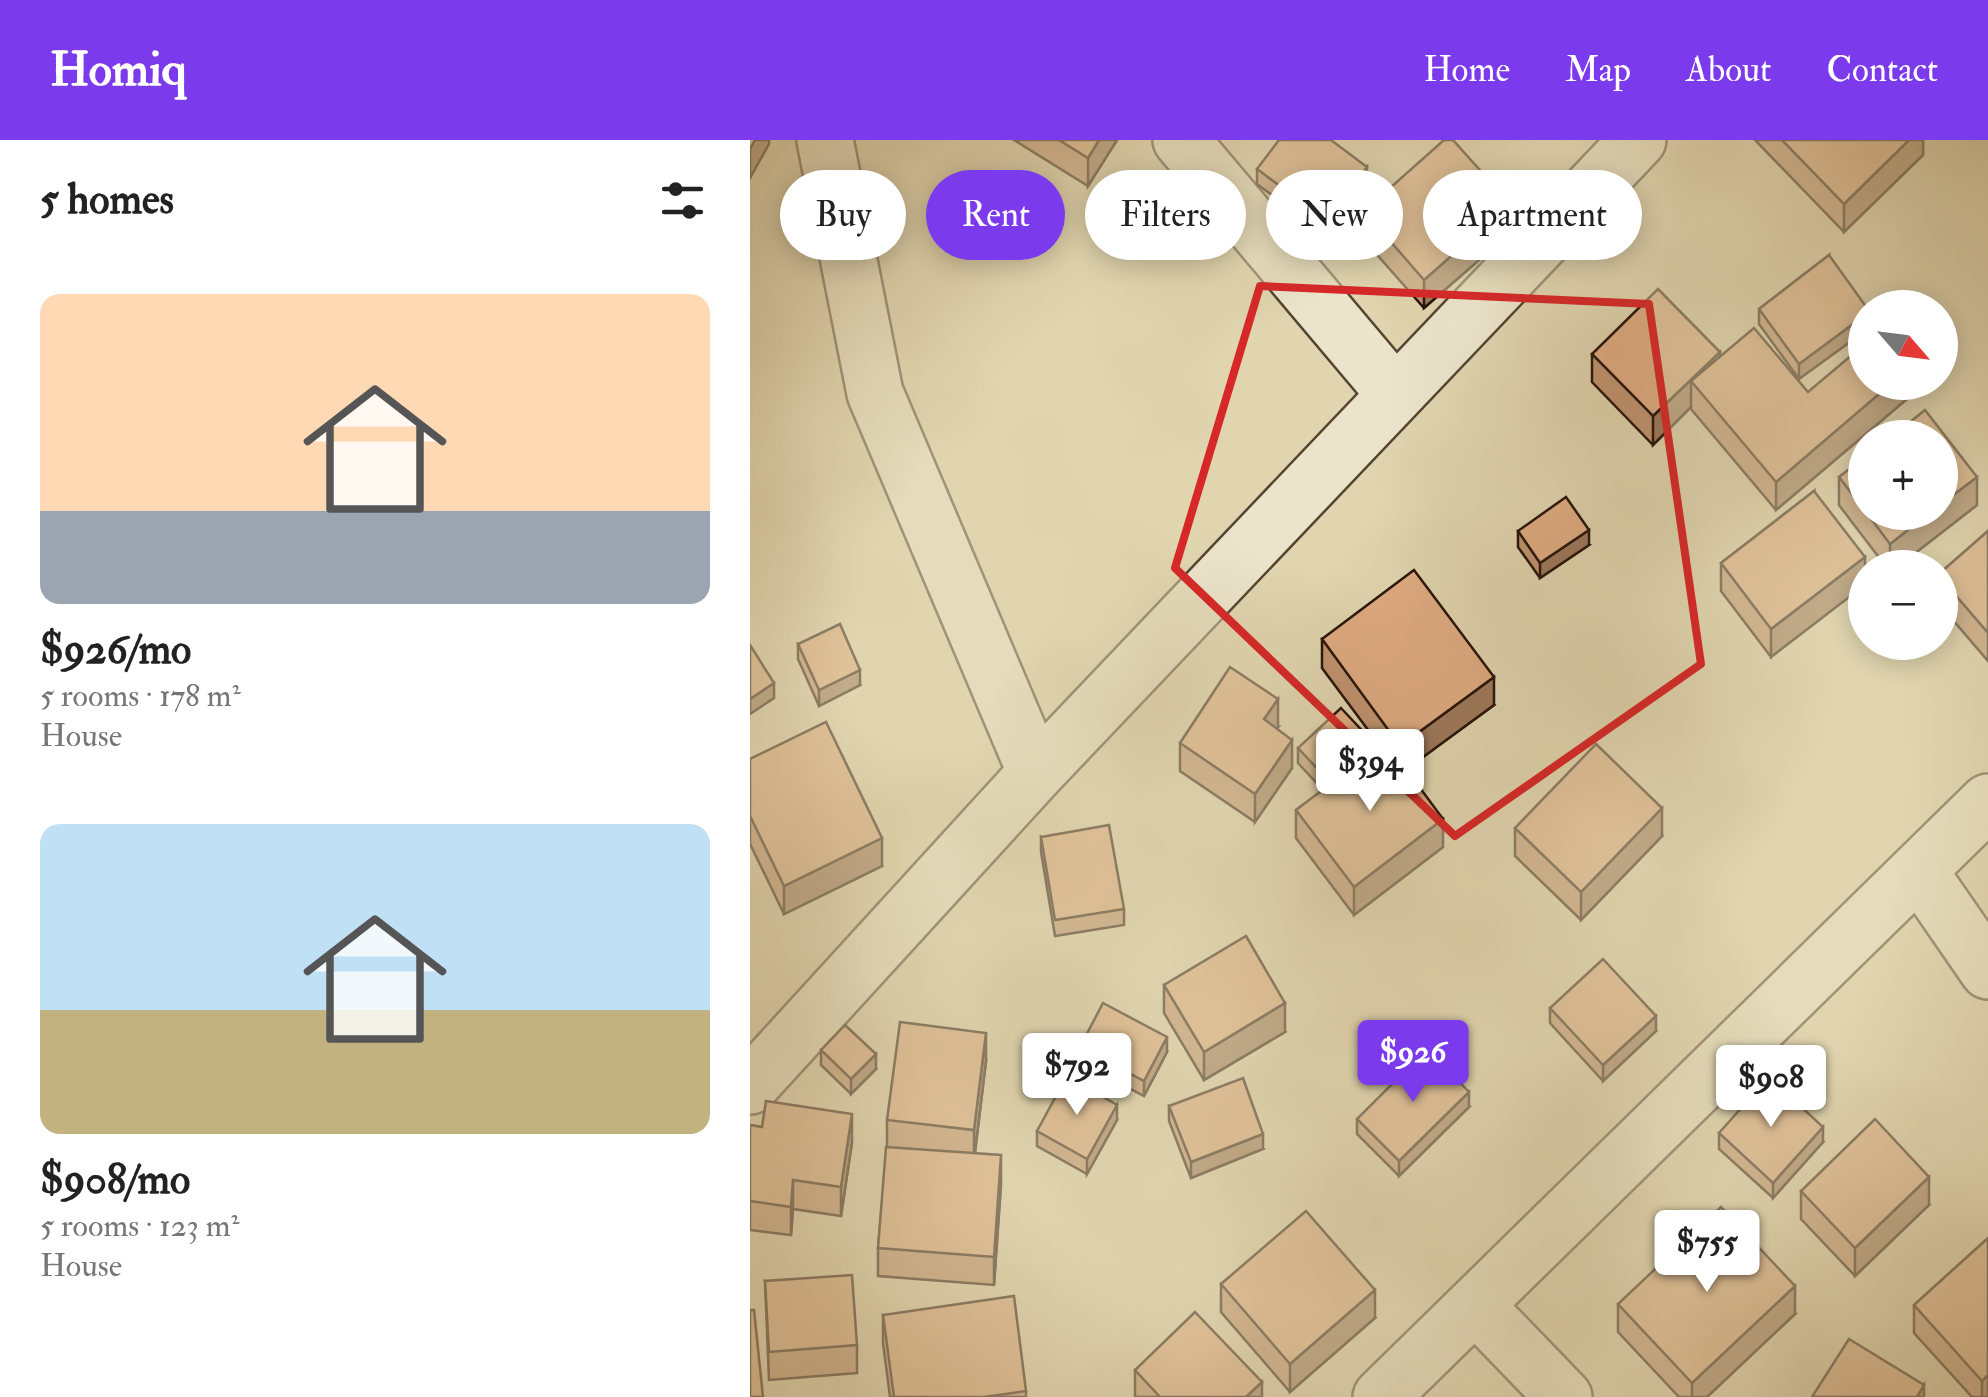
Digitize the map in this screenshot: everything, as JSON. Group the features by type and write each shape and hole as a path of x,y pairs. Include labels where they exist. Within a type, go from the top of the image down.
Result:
{"street":[{"path":"825,140 875,393 1036,773"},
{"path":"1181,140 1395,394"},
{"path":"750,1086 1036,773 1638,140"},
{"path":"1381,1397 1988,802"},
{"path":"1919,870 1988,972"},
{"path":"1477,1307 1564,1397"}],"highlighted area":[{"path":"1260,286 1649,304 1701,664 1455,836 1175,568"}],"building":[{"path":"1059,140 1099,140 1088,158"},
{"path":"1279,140 1331,140 1367,167 1266,170 1266,176 1257,169"},
{"path":"1444,140 1453,140 1480,170 1423,170 1423,260 1447,260 1424,280 1403,256 1403,176"},
{"path":"1782,140 1909,140 1844,204"},
{"path":"1829,255 1854,290 1848,290 1848,328 1799,364 1759,309"},
{"path":"1658,289 1720,352 1653,416 1592,354"},
{"path":"1754,328 1808,392 1848,358 1848,400 1872,400 1776,482 1691,381"},
{"path":"1925,410 1933,420 1912,420"},
{"path":"1958,453 1977,477 1958,491"},
{"path":"1848,470 1848,489 1839,477"},
{"path":"1814,491 1860,550 1848,550 1848,570 1771,629 1721,563"},
{"path":"1566,497 1589,530 1540,563 1518,531"},
{"path":"1880,530 1908,530 1890,544"},
{"path":"1988,531 1988,633 1958,598 1958,557"},
{"path":"1414,570 1494,677 1400,746 1322,639"},
{"path":"840,624 860,670 819,690 798,644"},
{"path":"750,645 774,683 750,699"},
{"path":"1230,667 1278,699 1264,719 1292,740 1255,794 1180,743"},
{"path":"1341,708 1369,738 1326,778 1298,748"},
{"path":"826,722 882,838 784,886 750,816 750,759"},
{"path":"1386,742 1443,819 1354,887 1296,810"},
{"path":"1596,744 1662,808 1581,892 1515,828"},
{"path":"1109,825 1124,909 1055,920 1041,837"},
{"path":"1246,936 1285,1003 1204,1052 1164,985"},
{"path":"1603,959 1656,1016 1603,1065 1550,1008"},
{"path":"1103,1003 1167,1037 1144,1081 1080,1047"},
{"path":"900,1022 986,1033 974,1130 887,1120"},
{"path":"845,1025 876,1054 851,1079 821,1050"},
{"path":"1427,1049 1469,1092 1399,1161 1357,1119"},
{"path":"1067,1076 1117,1105 1087,1159 1037,1131"},
{"path":"1769,1077 1823,1127 1773,1183 1719,1133"},
{"path":"1243,1078 1263,1134 1191,1162 1169,1106"},
{"path":"766,1101 852,1114 841,1187 793,1180 791,1207 750,1201 750,1125 762,1127"},
{"path":"1875,1119 1929,1177 1855,1248 1801,1191"},
{"path":"886,1147 1001,1155 994,1257 878,1248"},
{"path":"1721,1207 1795,1286 1692,1383 1618,1304"},
{"path":"1306,1211 1375,1290 1290,1364 1221,1284"},
{"path":"1987,1239 1988,1375 1982,1381 1914,1305"},
{"path":"852,1275 857,1345 769,1352 765,1281"},
{"path":"1014,1296 1026,1391 984,1397 894,1397 883,1315"},
{"path":"750,1310 754,1310 763,1397 750,1397"},
{"path":"1195,1312 1262,1382 1246,1397 1160,1397 1135,1370"},
{"path":"1849,1339 1924,1385 1917,1397 1812,1397"}]}
